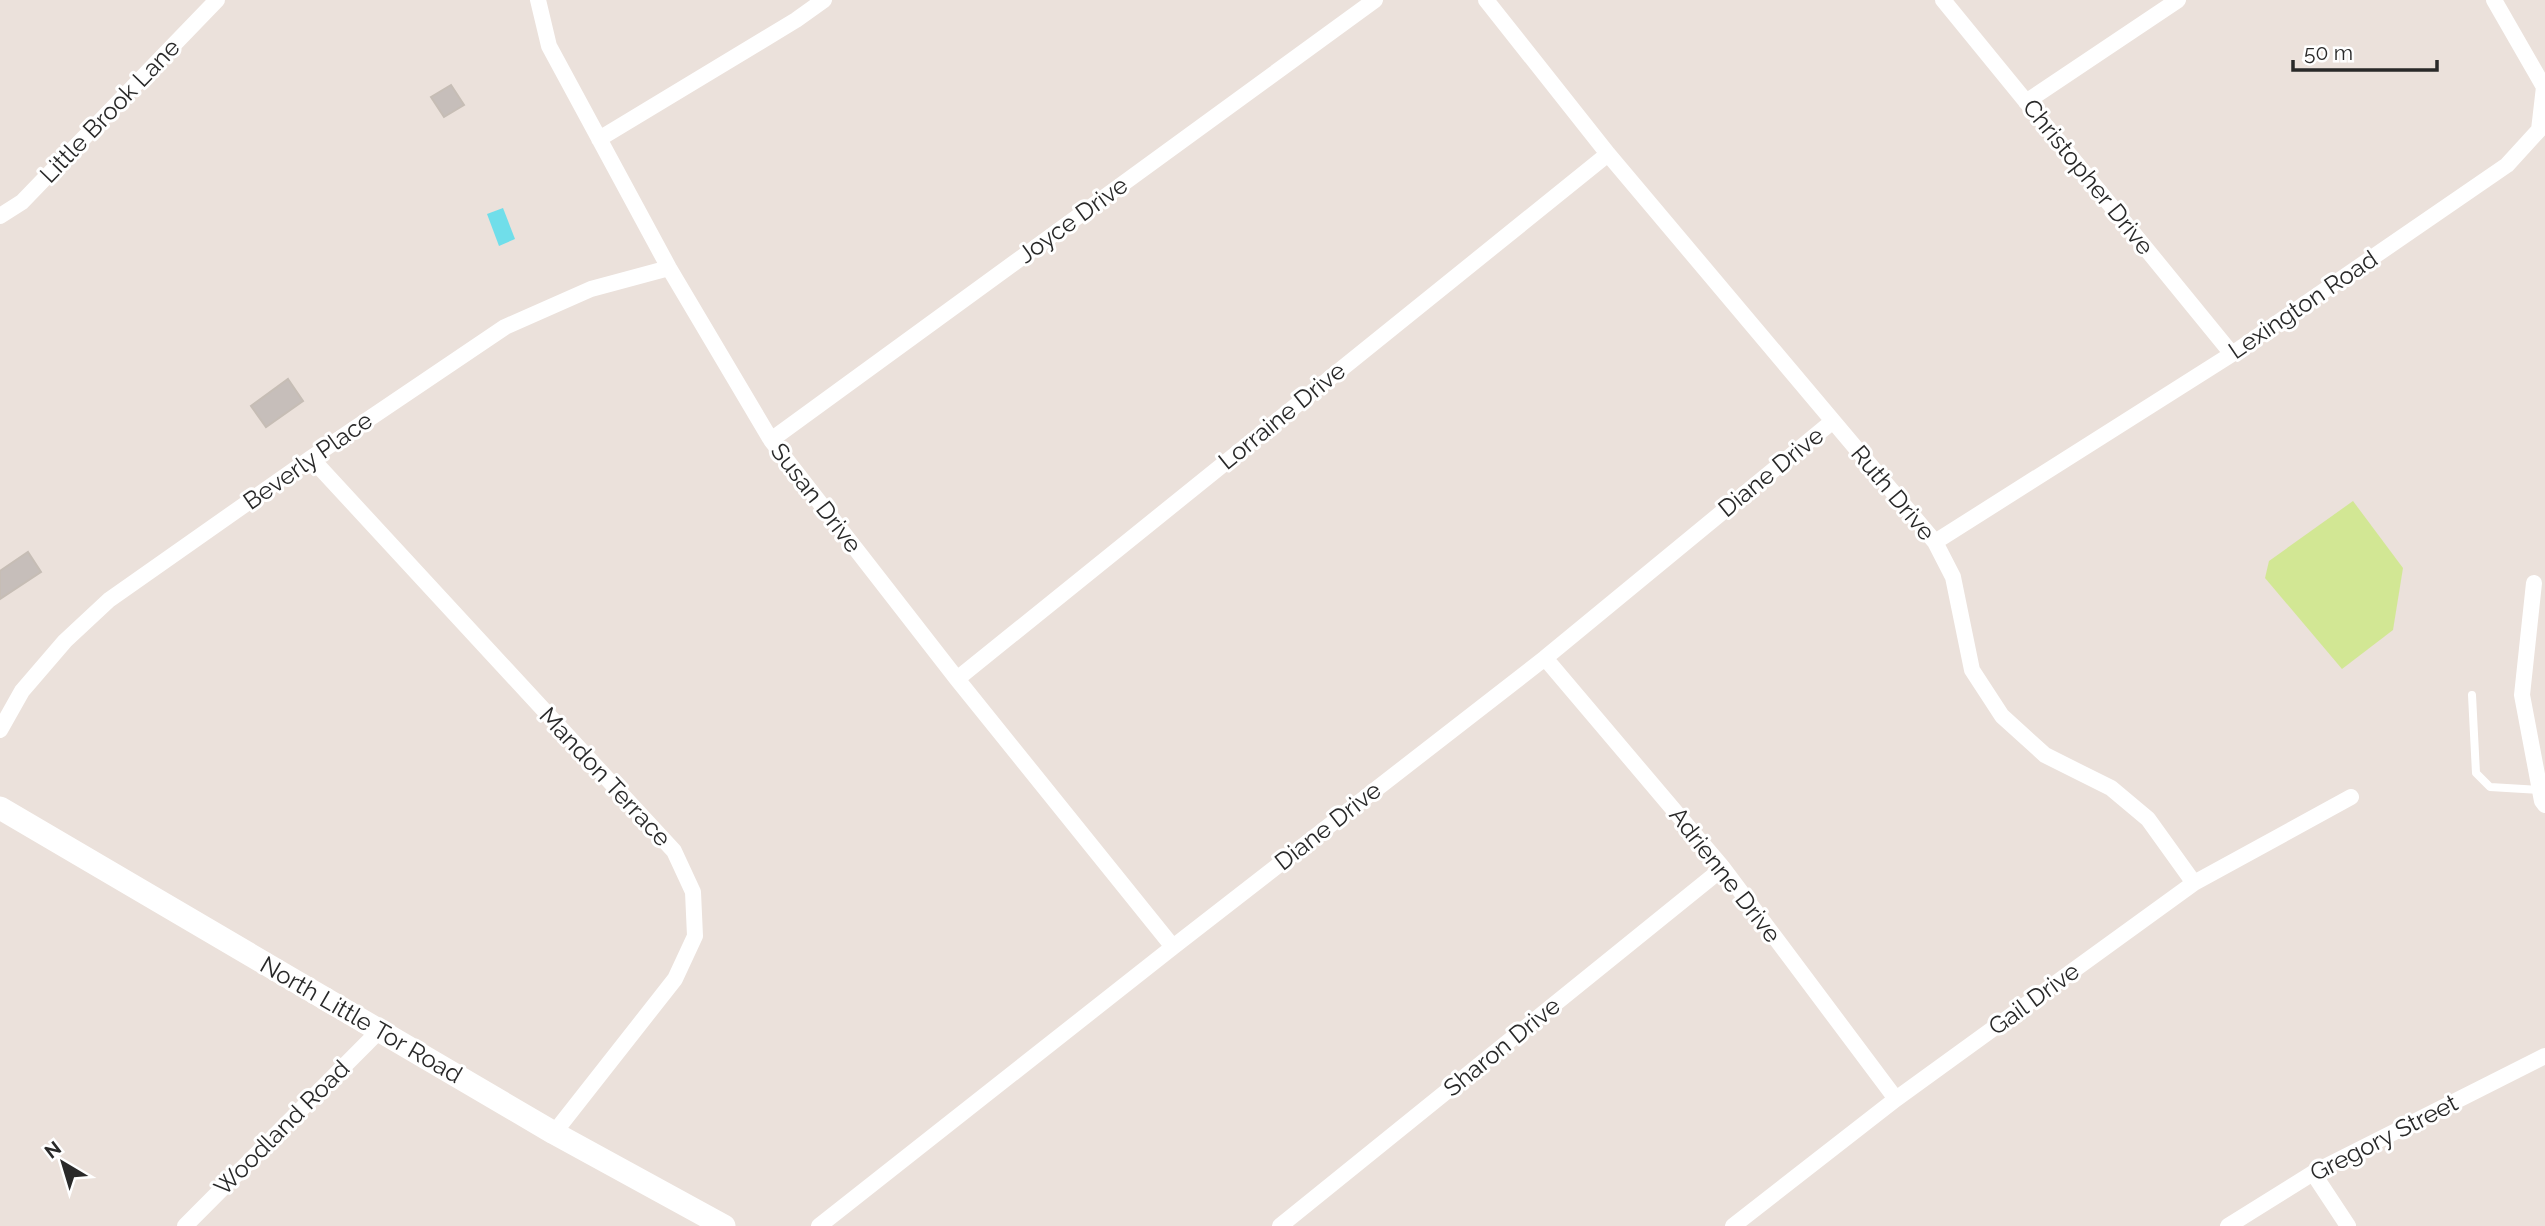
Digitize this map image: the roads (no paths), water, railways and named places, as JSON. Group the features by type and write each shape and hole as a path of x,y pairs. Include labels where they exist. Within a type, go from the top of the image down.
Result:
{"street":[{"name":"Little Brook Lane","path":"0,216 22,202 217,0"},
{"name":"Susan Drive","path":"538,0 549,46 598,139 669,268 771,440 957,679 1173,947"},
{"path":"598,139 796,20 824,0"},
{"name":"Joyce Drive","path":"771,440 1375,0"},
{"name":"Ruth Drive","path":"1486,0 1608,154 1935,542 1953,578 1972,670 2002,716 2045,755 2111,788 2148,819 2194,884"},
{"name":"Christopher Drive","path":"1943,0 2232,354"},
{"path":"2026,102 2178,0"},
{"name":"Lexington Road","path":"1935,542 2232,354 2507,165 2539,130 2544,87 2494,0"},
{"name":"Lorraine Drive","path":"957,679 1608,154"},
{"name":"Beverly Place","path":"0,730 22,691 65,641 109,600 311,458 505,327 591,289 669,268"},
{"name":"Diane Drive","path":"819,1226 1545,658 1833,421"},
{"name":"Mandon Terrace","path":"311,458 674,851 693,892 695,936 675,979 554,1133"},
{"path":"2537,581 2522,695 2542,788"},
{"name":"Adrienne Drive","path":"1545,658 1723,868 1896,1099"},
{"name":"Gail Drive","path":"1733,1226 1896,1099 2194,884 2351,797"},
{"name":"North Little Tor Road","path":"0,808 554,1133 724,1226"},
{"name":"Sharon Drive","path":"1280,1226 1723,868"},
{"name":"Woodland Road","path":"185,1226 379,1031"},
{"name":"Gregory Street","path":"2228,1226 2313,1173 2545,1056"},
{"path":"2313,1173 2348,1226"}],"lane":[{"path":"2472,695 2476,773 2490,787 2542,788"}],"water":[{"path":"503,208 515,239 499,246 487,214"}]}
